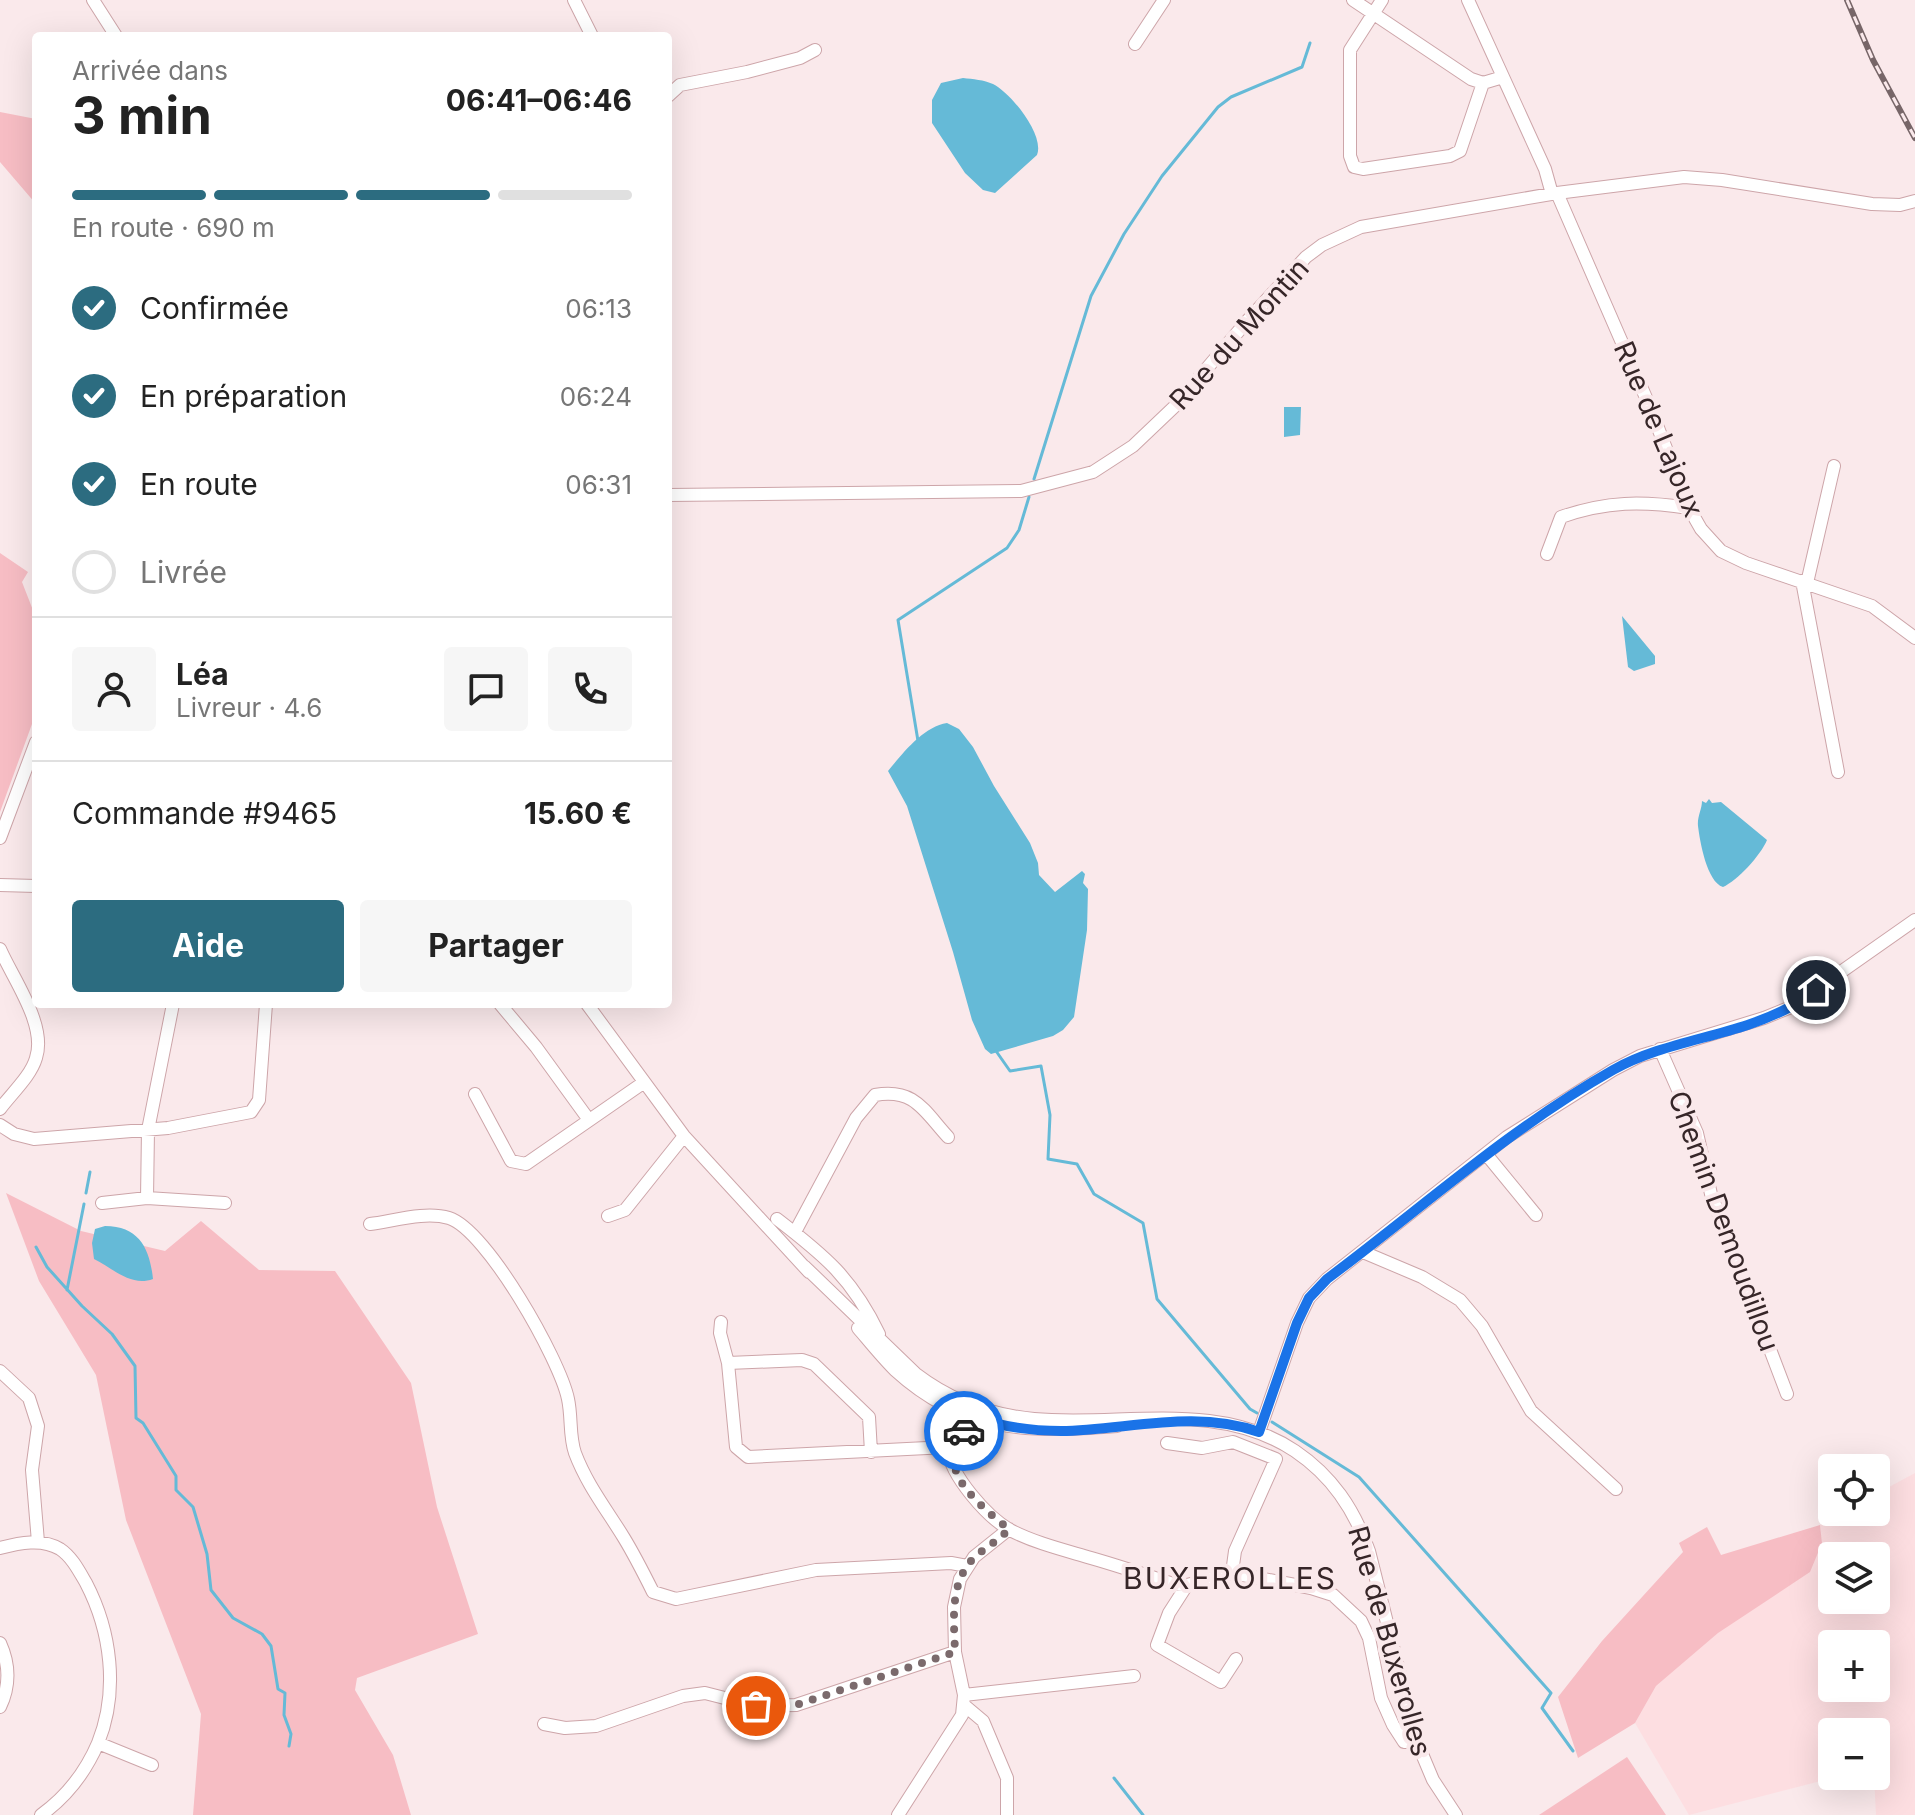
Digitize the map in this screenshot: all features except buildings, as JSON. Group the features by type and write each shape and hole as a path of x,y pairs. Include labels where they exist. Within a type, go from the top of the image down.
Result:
{"street":[{"path":"93,0 113,32"},
{"path":"574,0 590,32"},
{"path":"1135,44 1164,0"},
{"path":"1353,0 1471,79 1483,83 1503,77"},
{"path":"1382,0 1350,50 1350,156 1354,167 1363,169 1450,156 1460,151 1483,83"},
{"name":"Rue de Lajoux","path":"1468,0 1650,407 1689,508 1701,529 1721,551 1746,563 1872,606 1915,638"},
{"path":"672,92 680,85 747,72 800,58 815,50"},
{"name":"Rue du Montin","path":"672,495 1021,491 1093,472 1133,446 1174,407 1291,271 1322,245 1361,227 1555,194 1684,177 1722,180 1872,204 1900,205 1915,201"},
{"path":"1834,466 1804,582 1838,772"},
{"path":"1547,554 1561,517 1589,507 1646,501 1689,508"},
{"path":"0,838 32,753"},
{"path":"0,885 32,886"},
{"path":"1259,1432 1297,1323 1309,1298 1327,1279 1507,1137 1613,1070 1660,1049 1791,1007 1915,920"},
{"path":"0,949 32,1003"},
{"path":"0,1109 36,1060 39,1038 34,1008"},
{"path":"147,1198 148,1130 172,1008"},
{"path":"0,1125 14,1134 34,1139 168,1128 251,1112 259,1100 266,1008"},
{"path":"503,1008 589,1120"},
{"name":"Rue de Buxerolles","path":"590,1008 684,1136 893,1368 919,1390 1006,1427 1063,1431 1189,1420 1219,1421 1259,1432 1284,1444 1326,1475 1359,1524 1369,1551 1417,1742 1433,1780 1456,1815"},
{"name":"Chemin Demoudillou","path":"1660,1049 1697,1133 1711,1194 1787,1394"},
{"path":"475,1094 511,1161 526,1164 643,1083"},
{"path":"795,1232 856,1118 875,1095 893,1092 911,1096 948,1137"},
{"path":"608,1216 625,1210 684,1136"},
{"path":"1486,1154 1536,1215"},
{"path":"102,1203 147,1198 225,1203"},
{"path":"370,1224 425,1216 447,1217 464,1227 491,1256 513,1287 556,1363 569,1402 567,1413 574,1451 593,1492 624,1538 653,1592 676,1599 816,1570 951,1563 967,1566"},
{"path":"777,1219 821,1252 842,1273 864,1303 883,1341"},
{"path":"804,1266 821,1252"},
{"path":"1363,1252 1422,1277 1460,1300 1482,1326 1531,1411 1616,1489"},
{"name":"Rue de Buxerolles","path":"804,1266 936,1389 965,1410"},
{"path":"721,1322 736,1447 748,1457 947,1447"},
{"path":"728,1363 802,1360 814,1364 869,1417 871,1452"},
{"path":"0,1371 29,1398 38,1426 32,1470 38,1542"},
{"path":"954,1466 958,1443 969,1422 965,1410 951,1420 947,1447 954,1466 967,1489 1009,1529 1039,1542 1173,1584 1187,1585 1232,1573 1333,1595 1361,1621 1369,1638 1381,1698 1393,1725 1404,1742 1417,1742"},
{"path":"1167,1443 1202,1448 1233,1442 1276,1459 1235,1551 1232,1573"},
{"path":"898,1815 962,1715 964,1700 955,1652 955,1595 967,1566 1009,1529"},
{"path":"0,1548 38,1542 60,1549 77,1567 99,1609 109,1646 105,1719 98,1743 80,1776 53,1807 41,1815"},
{"path":"1187,1585 1169,1613 1157,1645 1221,1682 1236,1659"},
{"path":"0,1643 6,1655 9,1678 0,1707"},
{"path":"544,1724 565,1728 596,1726 683,1696 705,1693 756,1706 796,1705 955,1652"},
{"path":"964,1700 1134,1676"},
{"path":"964,1700 983,1721 1007,1778 1007,1815"},
{"path":"98,1743 152,1765"}],"shaded area":[{"path":"0,112 32,118 32,199 0,162"},
{"path":"0,553 28,572 22,582 32,608 32,724 0,812"},
{"path":"6,1193 81,1231 165,1251 201,1221 259,1270 335,1271 411,1383 437,1507 478,1634 357,1678 355,1690 393,1755 411,1815 193,1815 201,1714 126,1520 96,1375 39,1281"},
{"path":"1915,1473 1915,1815 1876,1815 1875,1790 1890,1790 1890,1718 1818,1718 1818,1782 1689,1815 1635,1723 1656,1686 1818,1546 1818,1614 1890,1614 1890,1542 1822,1542 1820,1526 1890,1526 1890,1486"},
{"path":"1820,1526 1822,1542 1818,1542 1818,1553 1810,1572 1718,1633 1656,1686 1635,1723 1578,1758 1558,1697 1602,1641 1683,1552 1679,1543 1707,1527 1721,1555"},
{"path":"1627,1757 1666,1815 1539,1815"}],"water":[{"path":"963,78 993,84 1000,89 1025,115 1036,137 1037,155 995,193 983,190 965,173 932,123 932,100 941,83"},
{"path":"1284,407 1301,407 1300,435 1284,437"},
{"path":"1622,616 1655,656 1655,664 1634,671 1628,667"},
{"path":"947,723 959,729 973,747 1030,843 1039,875 1055,892 1082,871 1085,874 1083,883 1088,889 1087,930 1074,1017 1053,1036 991,1054 985,1049 972,1020 907,806 888,771 922,735"},
{"path":"1709,799 1712,803 1721,802 1767,840 1748,867 1723,887 1717,884 1709,870 1699,833 1702,801 1706,803"},
{"path":"105,1226 127,1230 135,1235 146,1249 153,1279 130,1279 94,1259 92,1243 95,1229"}],"waterway":[{"path":"1034,479 1091,296 1124,234 1162,176 1218,107 1231,97 1302,67 1310,43"},
{"path":"918,741 898,620 1007,548 1019,530 1029,497"},
{"path":"996,1051 1010,1071 1041,1066 1050,1115 1048,1159 1077,1164 1094,1194 1143,1223 1157,1299 1250,1409 1257,1413"},
{"path":"86,1193 90,1172"},
{"path":"67,1290 84,1204"},
{"path":"36,1247 47,1267 112,1334 135,1366 136,1418 143,1423 176,1476 176,1490 193,1507 207,1554 211,1590 233,1618 262,1634 271,1646 278,1689 285,1693 284,1715 291,1734 289,1746"},
{"path":"1272,1422 1359,1477 1551,1693 1542,1708 1573,1751"},
{"path":"1114,1778 1143,1815"}],"railway":[{"path":"1847,0 1873,60 1915,138"}],"way so far":[{"path":"756,1706 796,1705 955,1652 954,1607 960,1579 974,1557 1009,1529 967,1489 954,1466 958,1443 964,1431"}],"district":[{"name":"BUXEROLLES","path":"1230,1579"}],"route":[{"path":"964,1431 969,1416 995,1425 1028,1430 1063,1431 1189,1420 1219,1421 1259,1432 1297,1323 1309,1298 1327,1279 1507,1137 1613,1070 1660,1049 1764,1018 1791,1007 1816,990"}]}
